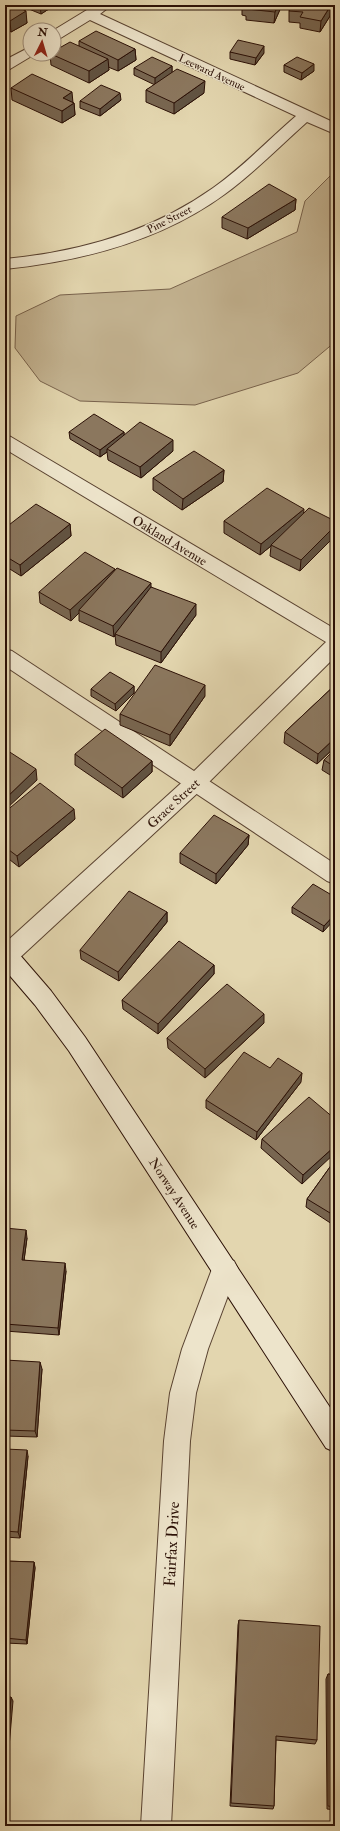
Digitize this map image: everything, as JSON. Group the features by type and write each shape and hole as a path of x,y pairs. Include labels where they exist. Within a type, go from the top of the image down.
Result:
{"street":[{"path":"62,31 105,5"},
{"name":"Leeward Avenue","path":"90,15 335,129"},
{"path":"5,66 22,56"},
{"name":"Pine Street","path":"5,264 30,263 82,254 134,237 164,223 218,192 305,116"},
{"name":"Oakland Avenue","path":"5,441 335,638"},
{"name":"Grace Street","path":"6,955 196,782 335,645"},
{"path":"5,656 335,875"},
{"name":"Norway Avenue","path":"6,955 43,998 77,1044 335,1439"},
{"name":"Fairfax Drive","path":"156,1826 177,1441 184,1392 195,1349 225,1269"}],"shaded area":[{"path":"333,173 335,174 335,342 298,373 195,405 80,401 40,381 15,348 16,316 60,295 170,289 297,232 305,201"}],"building":[{"path":"5,5 20,5 24,7 20,8 26,11 10,21 5,18"},
{"path":"247,5 278,5 275,12 247,9"},
{"path":"292,5 331,5 321,21 300,17 303,12 289,11"},
{"path":"96,31 135,49 118,60 79,41"},
{"path":"238,40 264,46 256,58 230,52"},
{"path":"70,42 108,59 89,71 62,59 62,46"},
{"path":"152,57 172,66 155,78 134,68"},
{"path":"297,57 314,64 302,73 284,65"},
{"path":"177,69 205,81 174,103 146,90"},
{"path":"32,74 72,92 63,98 74,103 62,111 11,88"},
{"path":"101,85 120,93 100,109 80,101"},
{"path":"269,184 296,199 248,228 222,217"},
{"path":"94,414 124,432 100,450 69,432"},
{"path":"140,422 173,440 140,467 107,449"},
{"path":"194,451 224,470 183,499 153,478"},
{"path":"267,488 304,509 261,544 224,521"},
{"path":"36,504 70,524 20,565 5,556 5,528"},
{"path":"309,508 335,521 335,526 301,560 271,545"},
{"path":"85,552 115,569 70,610 39,592"},
{"path":"117,568 151,583 113,626 79,610"},
{"path":"151,587 196,604 161,652 115,634"},
{"path":"155,665 205,685 170,735 120,714"},
{"path":"110,672 134,686 115,704 91,689"},
{"path":"335,685 335,738 318,754 285,732"},
{"path":"105,729 152,761 122,788 75,754"},
{"path":"5,749 36,769 5,799"},
{"path":"335,749 335,767 324,760"},
{"path":"40,783 74,809 17,856 5,847 5,812"},
{"path":"214,815 249,835 216,874 180,853"},
{"path":"313,884 335,897 335,914 324,926 292,907"},
{"path":"129,891 167,912 118,972 80,950"},
{"path":"179,941 214,965 158,1024 122,1000"},
{"path":"227,984 264,1014 205,1069 167,1038"},
{"path":"244,1052 270,1068 278,1058 302,1073 257,1132 206,1100"},
{"path":"309,1097 335,1119 335,1146 303,1175 262,1139"},
{"path":"335,1160 335,1216 307,1199"},
{"path":"5,1228 26,1230 22,1260 65,1263 58,1328 5,1324"},
{"path":"5,1360 40,1362 35,1431 5,1430"},
{"path":"5,1449 27,1450 18,1532 5,1531"},
{"path":"5,1561 34,1562 26,1640 5,1638"},
{"path":"239,1620 320,1626 317,1740 276,1736 274,1806 231,1803"},
{"path":"328,1674 335,1675 335,1807 328,1806"},
{"path":"5,1697 11,1697 5,1768"}]}
